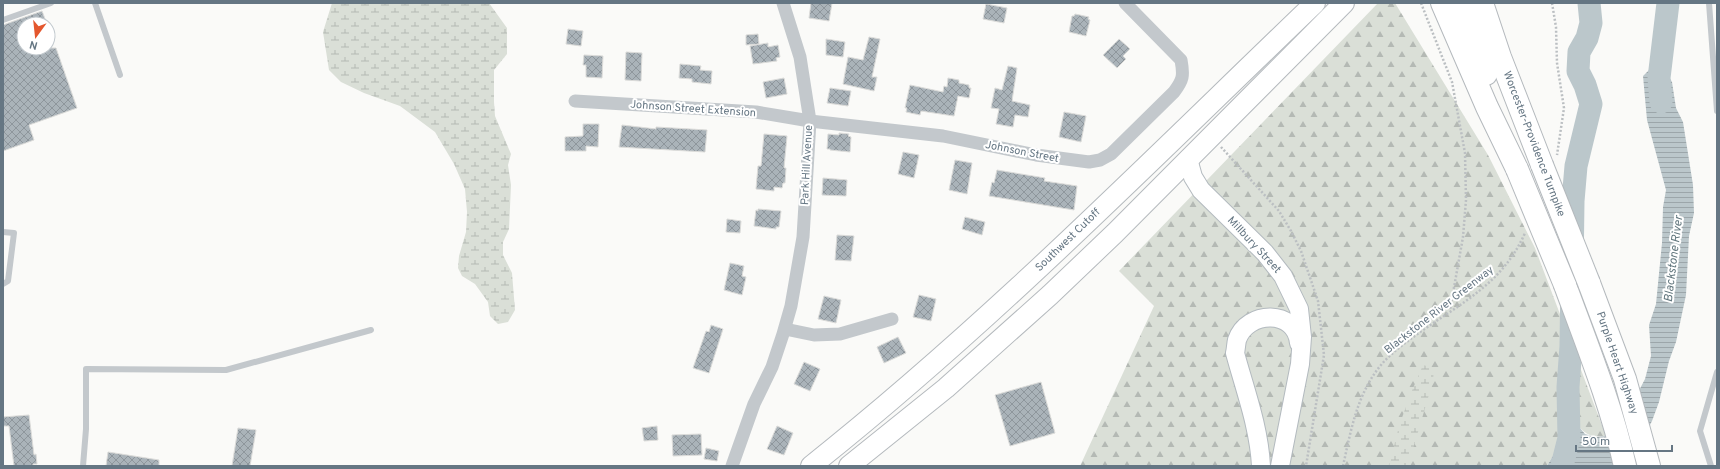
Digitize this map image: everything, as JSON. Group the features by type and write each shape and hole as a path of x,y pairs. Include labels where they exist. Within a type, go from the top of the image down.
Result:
{"highway":[{"path":"1442,3 1486,107 1517,168"},
{"name":"Worcester-Providence Turnpike","path":"1463,3 1517,168 1565,285"},
{"name":"Worcester-Providence Turnpike","path":"1482,3 1506,71 1549,161 1589,283"},
{"name":"Purple Heart Highway","path":"1589,283 1625,379 1649,466"},
{"name":"Purple Heart Highway","path":"1565,285 1613,422 1625,466"}],"main road":[{"name":"Southwest Cutoff","path":"811,466 955,345 1021,286 1315,3"},
{"path":"849,466 940,393 1066,280 1115,233 1344,3"},
{"name":"Millbury Street","path":"1188,159 1193,177 1201,190 1265,253 1283,276 1299,309 1302,337 1300,364 1280,466"},
{"name":"Millbury Street","path":"1261,466 1260,448 1256,428 1235,353 1236,341 1244,329 1256,320 1269,317 1282,320 1290,324 1299,338 1300,364"},
{"path":"955,345 974,363"}],"street":[{"name":"Park Hill Avenue","path":"732,466 754,404 772,367 785,329 791,306 803,237 810,121 801,64 783,3"},
{"name":"Johnson Street","path":"810,121 944,136 1036,155 1089,162 1100,160 1110,154 1174,92 1182,81 1184,72 1181,60 1125,3"},
{"name":"Johnson Street Extension","path":"575,101 756,112 810,121"},
{"path":"785,329 814,334 840,334 892,319"}],"lane":[{"path":"3,20 51,3"},
{"path":"95,3 120,75"},
{"path":"1709,3 1717,111"},
{"path":"3,232 14,233 8,281 3,284"},
{"path":"83,466 86,430 86,369 226,370 371,330"},
{"path":"1711,466 1700,431 1717,372"}],"path":[{"path":"1421,3 1452,82 1465,153 1466,200 1463,230 1450,311"},
{"path":"1549,161 1564,108 1557,63 1556,28 1552,3"},
{"name":"Blackstone River Greenway","path":"1343,466 1350,430 1359,404 1367,386 1381,365 1400,347 1482,290 1500,274 1518,248 1528,226"}],"green space":[{"path":"332,3 489,3 507,28 507,54 494,70 494,102 495,116 511,154 508,165 511,185 509,229 503,242 503,255 512,273 515,310 508,322 498,324 490,316 488,302 475,284 462,276 458,268 459,256 466,232 467,212 465,189 454,164 435,132 400,106 364,93 341,82 329,70 323,32"},
{"path":"1378,3 1395,3 1488,155 1535,248 1606,436 1588,434 1575,422 1563,425 1561,427 1559,445 1547,466 1080,466 1154,306 1119,271"},
{"path":"1423,365 1434,368 1433,381 1408,466 1389,466 1399,426"}],"water":[{"path":"1655,69 1667,73 1672,82 1676,108 1683,122 1693,185 1694,213 1689,236 1686,295 1676,342 1652,421 1629,466 1547,466 1559,445 1561,427 1563,425 1575,422 1585,434 1595,437 1606,436 1619,429 1645,379 1651,356 1649,325 1656,304 1662,243 1663,207 1666,190 1647,120 1643,76 1649,70"}],"building":[{"path":"811,3 832,3 829,21 809,18"},
{"path":"986,4 1007,8 1004,23 983,19"},
{"path":"42,11 44,16 28,16"},
{"path":"1075,14 1089,17 1088,19 1090,20 1086,36 1069,32 1072,16"},
{"path":"16,20 16,56 56,56 56,48 77,108 29,125 34,140 3,151 3,25"},
{"path":"568,29 583,31 581,46 566,44"},
{"path":"758,34 759,44 746,45 746,35"},
{"path":"869,37 880,39 872,77 877,77 874,91 843,84 848,57 863,60"},
{"path":"826,39 845,42 843,57 826,55"},
{"path":"1119,39 1130,49 1123,56 1126,59 1117,68 1103,55"},
{"path":"768,43 768,47 778,45 780,57 776,58 777,61 753,64 750,46"},
{"path":"626,52 642,53 641,81 625,80"},
{"path":"584,55 603,56 602,78 586,77 586,65 583,65"},
{"path":"680,64 701,66 700,70 712,71 711,84 692,82 692,79 679,78"},
{"path":"1008,66 1017,68 1012,101 1030,105 1028,117 1015,115 1013,127 996,124 999,109 991,108 995,88 1002,90"},
{"path":"784,78 787,94 766,98 763,82"},
{"path":"948,78 959,80 959,83 969,85 969,88 971,88 969,98 958,96 954,116 921,111 920,115 906,112 907,108 905,108 910,85 943,92 944,86 947,87"},
{"path":"830,88 851,91 848,106 827,103"},
{"path":"1064,112 1086,116 1081,142 1059,137"},
{"path":"583,124 599,124 598,147 586,146 586,151 565,151 565,137 583,136"},
{"path":"622,125 656,129 656,127 707,130 705,152 619,147"},
{"path":"839,133 849,134 848,136 851,137 850,152 827,149 828,134 839,135"},
{"path":"764,134 787,136 784,168 786,168 785,183 783,183 782,188 774,187 774,191 756,189 758,166 761,166"},
{"path":"903,152 919,155 914,178 898,174"},
{"path":"955,160 972,163 967,194 949,190"},
{"path":"997,170 1045,178 1044,181 1077,186 1074,210 989,196 992,182 994,183"},
{"path":"823,178 847,180 846,196 822,195"},
{"path":"758,209 781,211 779,227 776,227 776,229 754,226 756,210 758,211"},
{"path":"965,217 985,222 982,235 962,229"},
{"path":"727,219 741,221 740,233 726,232"},
{"path":"837,235 854,236 851,261 835,260"},
{"path":"730,263 744,266 742,276 746,277 742,295 724,290"},
{"path":"919,295 936,299 931,321 913,317"},
{"path":"824,296 841,300 836,323 818,319"},
{"path":"711,325 723,329 709,373 693,368 706,331 709,332"},
{"path":"898,337 906,353 884,363 877,347"},
{"path":"804,362 820,369 810,391 794,384"},
{"path":"1041,382 1055,433 1010,446 995,395"},
{"path":"29,415 34,455 36,454 37,464 33,464 33,466 14,466 9,426 3,426 3,417"},
{"path":"657,426 658,440 644,441 642,428"},
{"path":"777,426 793,433 784,455 767,449"},
{"path":"238,428 256,430 250,466 232,466"},
{"path":"701,434 702,455 673,456 672,435"},
{"path":"706,448 719,451 717,461 704,459"},
{"path":"108,452 159,460 159,466 106,466"}],"waterway":[{"name":"Blackstone River","path":"1562,466 1569,438 1568,387 1571,346 1573,201 1576,166 1591,104 1585,85 1578,71 1579,52 1587,38 1591,23 1589,3"},
{"name":"Blackstone River","path":"1661,102 1659,78 1668,3"}]}
